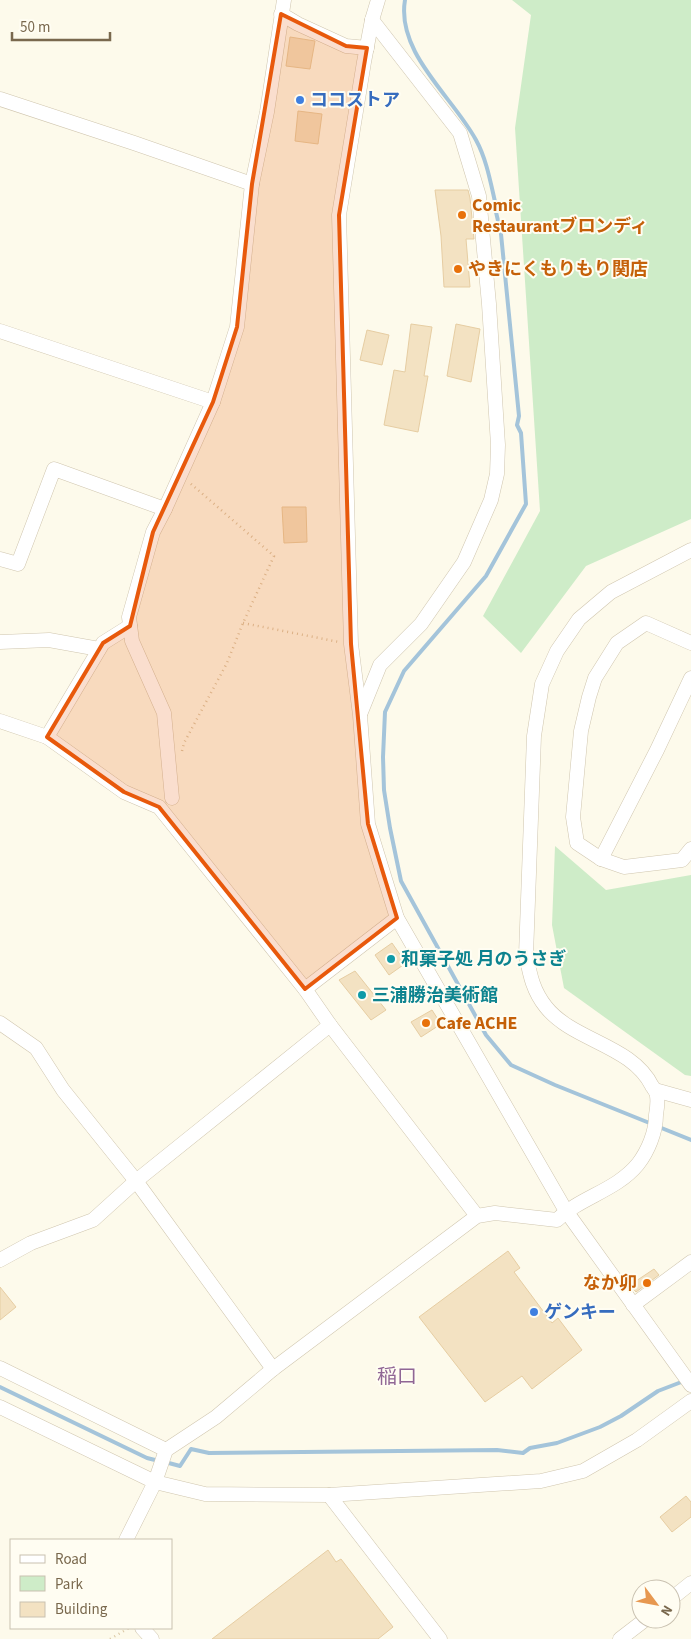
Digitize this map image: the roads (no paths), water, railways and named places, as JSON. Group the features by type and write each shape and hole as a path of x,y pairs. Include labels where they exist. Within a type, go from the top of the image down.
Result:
{"street":[{"path":"172,798 164,713 132,640 129,617 153,532 181,475 213,402 237,327 252,184 267,112 284,0"},
{"path":"378,0 372,20 339,215 351,644 360,715 368,824 397,918 566,1211 691,1386"},
{"path":"281,14 346,46 367,48"},
{"path":"360,715 380,665 421,624 464,562 491,500 497,474 498,444 489,304 479,196 460,133 372,20"},
{"path":"0,99 252,184"},
{"path":"0,331 213,402"},
{"path":"0,559 18,564 54,469 165,509"},
{"path":"126,1539 155,1482 166,1450 216,1417 272,1369 477,1216 496,1213 557,1220 566,1211 627,1176 638,1164 649,1147 656,1121 656,1093 648,1077 620,1054 560,1021 547,1008 533,986 526,955 534,736 542,684 557,652 579,619 612,592 691,550"},
{"path":"691,643 646,623 617,643 595,678 581,731 574,817 577,843 601,859 624,867 682,860 691,851"},
{"path":"47,737 103,643 130,626"},
{"path":"0,642 49,640 100,649"},
{"path":"601,859 657,750 685,705 691,678"},
{"path":"0,721 47,737 124,792 159,807 305,989 330,1025 477,1216"},
{"path":"305,989 397,918"},
{"path":"0,1023 36,1048 63,1090 136,1181 272,1369"},
{"path":"0,1260 31,1243 93,1220 136,1181 330,1025"},
{"path":"656,1093 691,1100"},
{"path":"633,1305 691,1262"},
{"path":"0,1368 166,1450"},
{"path":"0,1408 155,1482 205,1494 329,1495 542,1481 583,1471 630,1444 691,1400"},
{"path":"329,1495 440,1639"},
{"path":"681,1591 691,1583"},
{"path":"143,1629 152,1639"},
{"path":"620,1639 633,1629"}],"waterway":[{"path":"405,0 405,19 409,38 417,56 476,140 490,181 501,234 519,416 517,425 521,433 526,504 486,576 404,671 385,712 384,790 401,881 486,1035 511,1065 652,1124"},
{"path":"659,1127 691,1140"},
{"path":"165,1462 180,1466 191,1449 209,1453 497,1450 523,1453 530,1448 557,1443 600,1427 621,1416 658,1391 684,1381"},
{"path":"0,1387 147,1458 159,1461"}],"place":[{"name":"ココストア","path":"300,100"},
{"name":"Comic Restaurantブロンディ","path":"462,215"},
{"name":"やきにくもりもり関店","path":"458,269"},
{"name":"和菓子処 月のうさぎ","path":"391,959"},
{"name":"三浦勝治美術館","path":"362,995"},
{"name":"Cafe ACHE","path":"426,1023"},
{"name":"なか卯","path":"647,1283"},
{"name":"ゲンキー","path":"534,1312"}],"district":[{"name":"稲口","path":"397,1377"}]}
